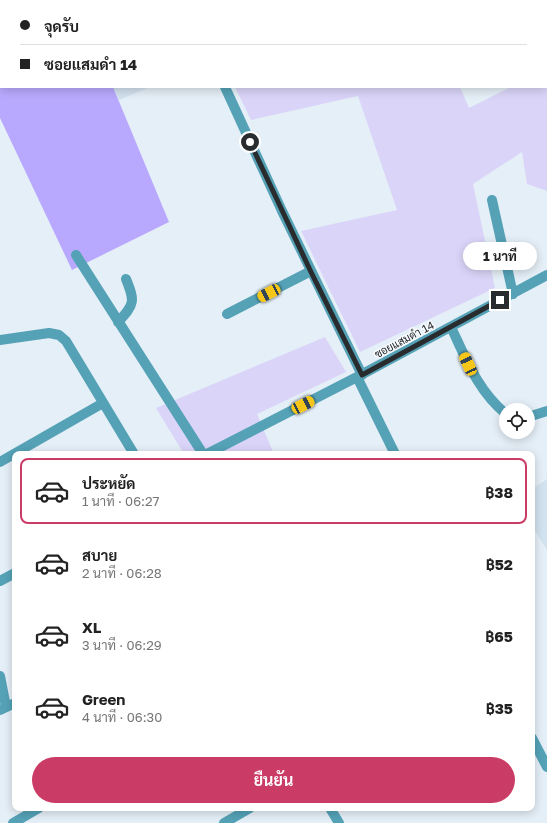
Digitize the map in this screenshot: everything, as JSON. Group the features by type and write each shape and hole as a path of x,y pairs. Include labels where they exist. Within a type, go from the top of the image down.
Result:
{"street":[{"path":"225,88 360,376 393,451"},
{"path":"492,200 513,294"},
{"path":"76,255 201,451"},
{"path":"227,314 311,272"},
{"name":"ซอยแสมดำ 14","path":"213,451 360,376 547,275"},
{"path":"118,322 130,309 133,302 132,294 126,279"},
{"path":"451,326 474,376 483,390 499,407"},
{"path":"0,340 43,333 59,335 66,341 132,451"},
{"path":"19,451 103,403"},
{"path":"535,415 547,411"},
{"path":"0,462 12,455"},
{"path":"0,582 12,575"},
{"path":"0,676 7,706"},
{"path":"535,744 547,767"},
{"path":"13,823 34,811"},
{"path":"224,823 245,811"},
{"path":"332,811 339,823"}],"shaded area":[{"path":"0,88 113,88 169,222 72,270 0,118"},
{"path":"113,88 148,88 119,100"},
{"path":"235,88 460,88 469,108 509,88 547,88 547,191 527,184 522,152 473,184 495,288 360,352 301,231 397,210 358,96 251,120"},
{"path":"325,337 346,372 257,414 273,451 182,451 156,408"},
{"path":"547,479 547,550 535,531 535,487"}],"route":[{"path":"250,142 311,272 362,375 500,300"}]}
